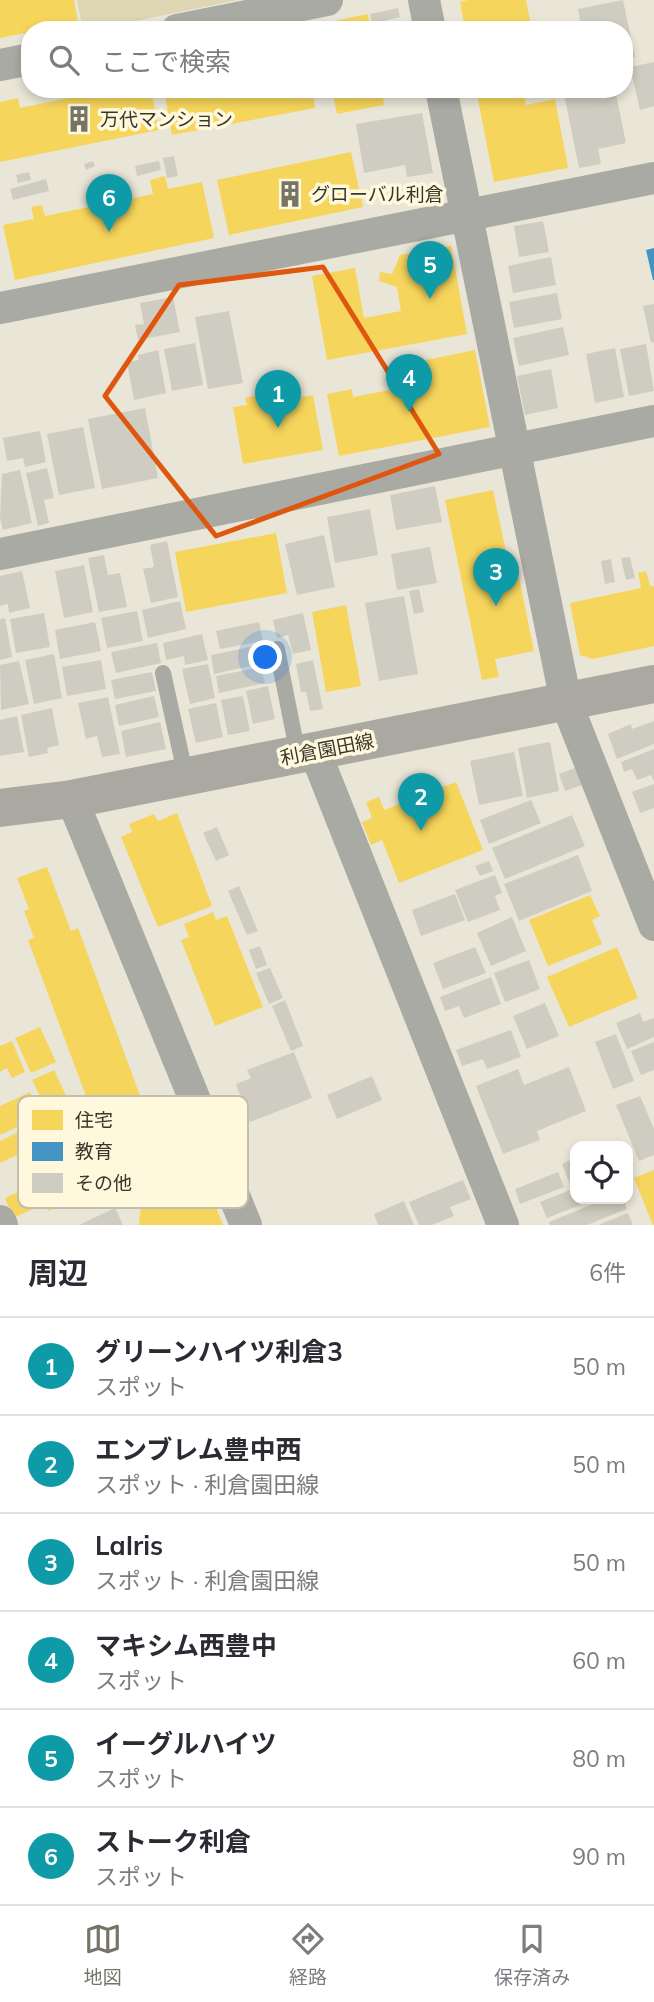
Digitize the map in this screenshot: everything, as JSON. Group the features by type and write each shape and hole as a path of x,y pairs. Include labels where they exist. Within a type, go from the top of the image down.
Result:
{"street":[{"path":"222,21 327,0"},
{"path":"424,0 428,21"},
{"path":"0,65 21,61"},
{"path":"443,98 566,702 654,925"},
{"path":"0,309 654,178"},
{"path":"0,554 654,421"},
{"name":"利倉園田線","path":"0,808 72,799 654,684"},
{"path":"306,753 503,1225"},
{"path":"72,799 193,1096"},
{"path":"239,1208 246,1225"}],"lane":[{"path":"277,649 306,753"},
{"path":"163,673 186,777"}],"highlighted area":[{"path":"323,267 439,454 216,536 105,396 179,285"}],"shaded area":[{"path":"77,0 237,0 136,21 81,21"}],"building: 住宅":[{"path":"0,0 74,0 78,21 21,21 21,34 0,38"},
{"path":"526,0 530,21 463,21 460,2"},
{"path":"368,14 369,21 334,21"},
{"name":"万代マンション","path":"18,98 20,108 69,98 153,98 159,130 0,162 0,102"},
{"path":"166,98 313,98 315,108 172,135"},
{"path":"334,98 383,98 384,105 337,114"},
{"path":"478,98 525,98 526,105 555,99 568,168 494,182"},
{"name":"グローバル利倉","path":"351,152 363,207 229,235 217,180"},
{"path":"165,176 168,189 202,182 214,238 15,280 3,225 34,219 31,207 42,205 45,216 153,194 150,180"},
{"path":"451,246 467,334 327,360 312,276 355,268 364,318 401,311 397,287 379,281 380,272 392,274 400,255"},
{"path":"475,350 490,427 339,456 327,394 352,389 353,397 411,386 407,364"},
{"path":"294,383 296,398 313,395 323,450 243,464 233,407 247,405 245,398 264,394 263,389"},
{"path":"493,490 508,561 515,558 534,651 495,659 499,677 482,680 445,500"},
{"path":"276,533 287,593 186,612 175,552"},
{"path":"646,571 650,586 654,586 654,646 593,659 580,655 570,603 641,588 638,573"},
{"path":"346,605 361,686 326,692 312,612"},
{"path":"456,782 483,850 399,883 382,840 371,845 362,822 372,818 366,802 379,797 384,810"},
{"path":"177,813 212,906 158,927 121,837 132,832 129,824 154,814 158,821"},
{"path":"47,867 71,931 78,928 140,1096 86,1096 28,940 34,938 24,911 29,909 17,878"},
{"path":"590,895 600,916 592,920 602,944 548,966 529,920"},
{"path":"213,912 216,920 227,916 263,1007 215,1026 181,940 189,937 184,924"},
{"path":"617,947 638,998 569,1027 547,977"},
{"path":"40,1027 56,1062 31,1073 15,1038"},
{"path":"12,1041 25,1072 12,1078 7,1068 0,1072 0,1046"},
{"path":"54,1070 66,1096 40,1096 32,1080"},
{"path":"18,1098 18,1127 0,1135 0,1106"},
{"path":"18,1132 18,1157 17,1155 0,1163 0,1141"},
{"path":"654,1170 654,1225 653,1225 634,1178"},
{"path":"18,1192 18,1208 36,1208 13,1218 5,1198"},
{"path":"141,1208 216,1208 223,1225 139,1225"}],"building: 教育":[{"path":"654,248 654,280 653,280 646,250"}],"building: その他":[{"path":"623,0 627,21 580,21 578,9"},
{"path":"398,8 400,17 371,21 370,14"},
{"path":"654,62 654,106 640,110 633,80 633,66"},
{"path":"565,98 617,98 626,143 598,149 601,164 579,168"},
{"path":"422,113 433,173 407,177 405,165 364,173 356,124"},
{"path":"174,156 178,176 167,178 163,158"},
{"path":"93,161 95,166 86,170 84,164"},
{"path":"159,161 161,170 137,176 135,166"},
{"path":"29,172 31,180 18,183 16,175"},
{"path":"46,179 49,191 13,200 10,189"},
{"path":"543,221 549,252 519,257 514,226"},
{"path":"551,257 556,285 513,293 508,266"},
{"path":"557,293 562,319 514,328 509,302"},
{"path":"173,297 180,332 138,340 135,325 144,324 140,303"},
{"path":"654,304 654,342 651,343 643,306"},
{"path":"229,311 243,383 208,389 195,317"},
{"path":"563,327 569,355 519,366 513,338"},
{"path":"195,343 203,385 172,391 164,349"},
{"path":"646,344 654,391 629,396 620,349"},
{"path":"615,348 624,397 595,403 586,354"},
{"path":"158,350 166,393 134,400 127,362 139,360 138,355"},
{"path":"551,369 558,408 525,415 517,376"},
{"path":"145,408 158,478 102,489 88,419"},
{"path":"83,427 95,488 59,495 47,434"},
{"path":"40,431 46,462 25,467 23,458 7,461 3,438"},
{"path":"47,468 54,498 44,500 49,523 38,526 26,473"},
{"path":"20,470 32,523 3,530 0,518 2,474"},
{"path":"435,486 442,522 396,530 390,495"},
{"path":"370,509 378,555 335,563 327,517"},
{"path":"324,535 335,587 297,595 285,544"},
{"path":"167,541 178,597 151,603 143,569 154,567 150,545"},
{"path":"430,547 437,583 397,590 391,554"},
{"path":"104,555 108,575 120,573 127,607 99,612 88,558"},
{"path":"630,557 635,578 626,580 621,558"},
{"path":"611,559 615,582 605,584 601,561"},
{"path":"84,565 93,612 64,618 55,571"},
{"path":"22,571 30,608 9,613 8,604 0,606 0,576"},
{"path":"419,589 424,612 414,614 409,591"},
{"path":"404,596 418,674 379,681 365,603"},
{"path":"180,601 186,629 148,638 142,610"},
{"path":"137,611 143,641 107,648 101,618"},
{"path":"44,613 50,647 16,653 10,619"},
{"path":"303,613 311,650 293,654 288,635 277,638 273,620"},
{"path":"5,618 12,657 0,660 0,619"},
{"path":"95,622 101,651 60,659 55,630"},
{"path":"259,622 263,641 220,649 216,631"},
{"path":"202,634 208,660 185,665 184,656 166,660 163,643"},
{"path":"157,643 161,663 116,673 111,652"},
{"path":"255,646 259,664 214,674 211,655"},
{"path":"54,654 62,698 34,704 25,660"},
{"path":"101,660 106,689 67,696 62,667"},
{"path":"313,660 323,709 310,711 306,692 301,692 296,664"},
{"path":"19,661 29,704 1,710 0,665"},
{"path":"208,664 215,698 190,704 182,669"},
{"path":"261,667 265,683 219,693 216,676"},
{"path":"152,672 156,691 115,699 111,680"},
{"path":"268,686 275,719 253,724 246,691"},
{"path":"154,696 159,717 119,726 115,705"},
{"path":"243,696 250,731 228,735 221,700"},
{"path":"108,697 120,754 102,757 97,736 86,739 78,703"},
{"path":"216,703 223,737 196,743 188,709"},
{"path":"52,708 59,745 47,748 48,753 29,757 21,715"},
{"path":"17,716 24,752 0,756 0,720"},
{"path":"654,721 654,744 617,759 608,734 631,724 632,729"},
{"path":"160,722 166,749 126,757 121,731"},
{"path":"550,742 559,791 527,798 518,748"},
{"path":"654,749 654,781 651,775 637,780 632,769 624,772 621,762"},
{"path":"514,752 523,796 479,805 470,761"},
{"path":"575,768 582,785 565,791 559,774"},
{"path":"654,784 654,808 640,813 632,792"},
{"path":"531,800 541,823 489,844 480,820"},
{"path":"572,815 585,846 505,879 492,848"},
{"path":"217,827 229,855 216,861 203,833"},
{"path":"578,855 592,891 519,921 504,884"},
{"path":"489,861 493,871 480,876 475,866"},
{"path":"495,875 502,893 495,896 500,910 468,922 455,890"},
{"path":"239,886 258,931 247,935 228,891"},
{"path":"455,894 465,920 421,936 412,910"},
{"path":"512,917 526,951 491,966 477,933"},
{"path":"260,946 267,965 256,969 249,950"},
{"path":"475,947 486,973 443,989 433,963"},
{"path":"529,960 540,989 505,1002 494,973"},
{"path":"270,968 283,998 269,1004 256,973"},
{"path":"491,977 501,1004 464,1018 459,1006 445,1011 440,997"},
{"path":"285,1000 303,1046 291,1051 272,1006"},
{"path":"545,1003 559,1036 527,1049 513,1016"},
{"path":"640,1013 643,1022 654,1018 654,1037 627,1049 616,1023"},
{"path":"511,1030 521,1057 487,1069 483,1059 462,1066 456,1050"},
{"path":"616,1034 634,1081 613,1089 595,1042"},
{"path":"654,1042 654,1070 641,1075 631,1051"},
{"path":"294,1052 312,1098 250,1122 248,1096 240,1096 236,1084 251,1078 247,1070"},
{"path":"569,1067 586,1111 537,1131 540,1140 503,1154 476,1086 518,1069 524,1085"},
{"path":"372,1076 382,1100 337,1119 327,1095"},
{"path":"640,1096 654,1129 654,1155 639,1161 616,1105"},
{"path":"570,1160 570,1184 562,1164"},
{"path":"558,1172 564,1187 520,1204 515,1189"},
{"path":"463,1180 471,1199 450,1207 454,1216 432,1225 419,1225 409,1202"},
{"path":"570,1190 570,1204 582,1204 547,1218 540,1202"},
{"path":"404,1201 414,1225 378,1225 374,1214"},
{"path":"594,1204 625,1204 627,1209 587,1225 550,1225 549,1222"},
{"path":"115,1208 123,1225 79,1225"},
{"path":"628,1213 633,1225 598,1225"}],"place":[{"name":"万代マンション","path":"79,119"},
{"name":"グローバル利倉","path":"290,194"},
{"name":"ストーク利倉","path":"109,232"},
{"name":"イーグルハイツ","path":"430,299"},
{"name":"マキシム西豊中","path":"409,412"},
{"name":"グリーンハイツ利倉3","path":"278,428"},
{"name":"LaIris","path":"496,606"},
{"name":"エンブレム豊中西","path":"421,831"}]}
